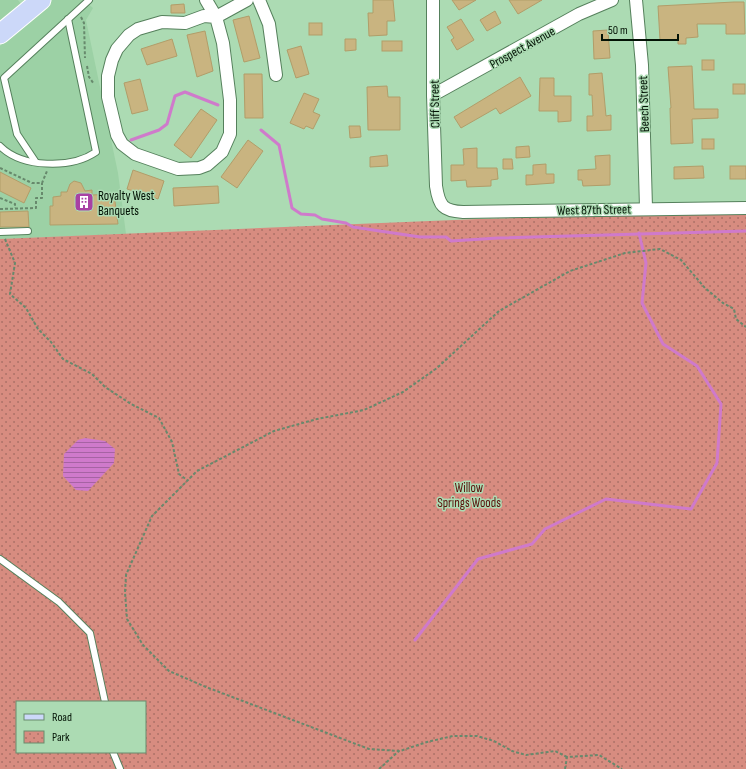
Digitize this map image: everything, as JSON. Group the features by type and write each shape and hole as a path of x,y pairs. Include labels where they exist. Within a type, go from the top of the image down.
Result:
{"main road":[{"path":"0,34 41,0"}],"street":[{"path":"206,0 216,17 223,43 228,76 230,134 226,146 216,158 208,164 188,170 169,166 128,150 122,144 117,135 108,97 108,76 112,60 117,49 129,35 150,24 162,22 185,23 204,16 216,17 247,0"},
{"path":"260,0 269,24 276,75"},
{"name":"Cliff Street","path":"433,0 433,95 436,186 442,206"},
{"name":"Prospect Avenue","path":"433,95 579,14 612,0"},
{"name":"Beech Street","path":"636,0 642,64 646,208"},
{"name":"West 87th Street","path":"442,206 447,210 463,212 646,208 746,208"}],"lane":[{"path":"35,161 17,134 4,78 89,0"},
{"path":"0,146 8,153 35,161 50,162 72,162 87,158 96,152 68,20"},
{"path":"1,232 28,231"},
{"path":"0,559 58,602 90,633 105,701"},
{"path":"113,753 120,769"}],"path":[{"path":"78,10 84,23 85,62 89,77 94,84"},
{"path":"0,209 36,208 36,198 42,198 42,183 50,162"},
{"path":"0,168 32,183 42,183"},
{"path":"0,198 15,204 16,208"},
{"path":"1,232 15,263 10,294 26,308 38,329 51,342 63,359 92,374 105,387 131,404 159,418 172,442 178,474 187,480"},
{"path":"622,769 599,755 567,757 555,751 526,755 512,751 494,741 477,736 453,736 427,742 400,751 369,749 206,687 169,671 143,645 126,619 126,575 152,516 197,471 274,431 317,419 364,410 403,392 437,368 499,311 570,271 625,253 660,249 682,260 705,288 723,303 734,309 736,320 746,327"},
{"path":"379,769 400,751"},
{"path":"565,769 567,757"}],"shaded area":[{"path":"0,0 18,0 25,9 0,29"},
{"path":"51,0 83,0 93,8 86,20 118,173 126,234 0,239 0,46"},
{"path":"85,438 105,441 115,449 114,463 88,491 76,490 63,476 64,454 78,440"}],"green space":[{"name":"Willow Springs Woods","path":"746,213 746,769 0,769 0,239 478,219"}],"building":[{"path":"373,0 393,0 395,21 387,21 387,35 369,36 368,13 373,13"},
{"path":"452,0 476,0 459,10"},
{"path":"509,0 542,0 518,14"},
{"path":"744,2 745,34 726,34 726,24 697,24 698,37 686,38 686,44 678,44 678,40 660,40 658,6"},
{"path":"184,4 185,13 171,13 171,5"},
{"path":"495,11 501,23 487,31 480,20"},
{"path":"249,16 260,58 244,62 233,20"},
{"path":"461,19 474,40 457,50 451,40 454,38 447,27"},
{"path":"309,23 322,23 322,35 309,35"},
{"path":"608,30 610,58 594,59 593,31"},
{"path":"205,31 213,71 197,77 187,35"},
{"path":"172,39 177,56 147,65 141,49"},
{"path":"345,39 356,39 356,50 345,51"},
{"path":"382,41 402,41 402,51 382,51"},
{"path":"301,46 309,74 296,78 287,50"},
{"path":"702,60 714,60 714,70 702,70"},
{"path":"692,66 694,109 718,109 718,118 692,119 693,143 671,144 671,108 668,67"},
{"path":"602,73 606,116 611,115 611,130 587,131 587,116 593,116 592,95 589,95 589,74"},
{"path":"244,74 262,74 263,118 245,118"},
{"path":"520,77 531,96 500,114 496,108 461,128 454,117"},
{"path":"540,78 554,78 554,96 571,96 571,121 558,122 558,111 539,111"},
{"path":"140,79 148,110 132,114 124,83"},
{"path":"733,84 745,84 745,94 733,94"},
{"path":"387,86 388,97 400,97 400,130 368,130 367,87"},
{"path":"304,93 319,99 313,112 320,115 313,129 306,126 304,129 290,123"},
{"path":"201,109 217,120 191,158 174,145"},
{"path":"349,126 360,126 361,137 350,138"},
{"path":"702,139 714,139 714,149 702,149"},
{"path":"248,140 263,151 237,188 221,177"},
{"path":"529,146 530,157 516,158 516,147"},
{"path":"477,148 477,168 497,168 498,179 491,180 491,186 467,187 466,180 451,181 451,165 464,165 463,149"},
{"path":"387,155 388,166 370,167 370,157"},
{"path":"610,155 610,185 583,186 582,180 578,180 578,170 596,169 595,156"},
{"path":"503,159 512,159 513,169 503,169"},
{"path":"546,164 546,174 554,174 554,183 526,185 526,175 533,175 533,165"},
{"path":"703,166 704,178 674,179 674,167"},
{"path":"730,166 746,166 746,179 730,179"},
{"path":"133,170 164,181 158,199 127,189"},
{"path":"0,172 31,188 24,203 0,191"},
{"name":"Royalty West Banquets","path":"74,181 81,183 85,191 92,190 92,195 114,194 118,224 50,225 50,206 53,206 53,197 61,196 61,192 67,192 70,184"},
{"path":"218,186 219,203 174,206 173,188"},
{"path":"28,211 29,227 0,227 0,212"}],"waterway":[{"path":"131,140 159,130 167,124 175,96 185,92 218,105"},
{"path":"261,130 279,145 292,208 301,214 315,215 322,219 346,223 353,227 420,237 446,237 451,241 498,238 746,231"},
{"path":"415,640 478,559 532,544 545,529 606,499 691,509 717,463 721,404 697,366 663,344 642,303 646,263 639,233"}],"place":[{"name":"Royalty West Banquets","path":"84,202"}]}
